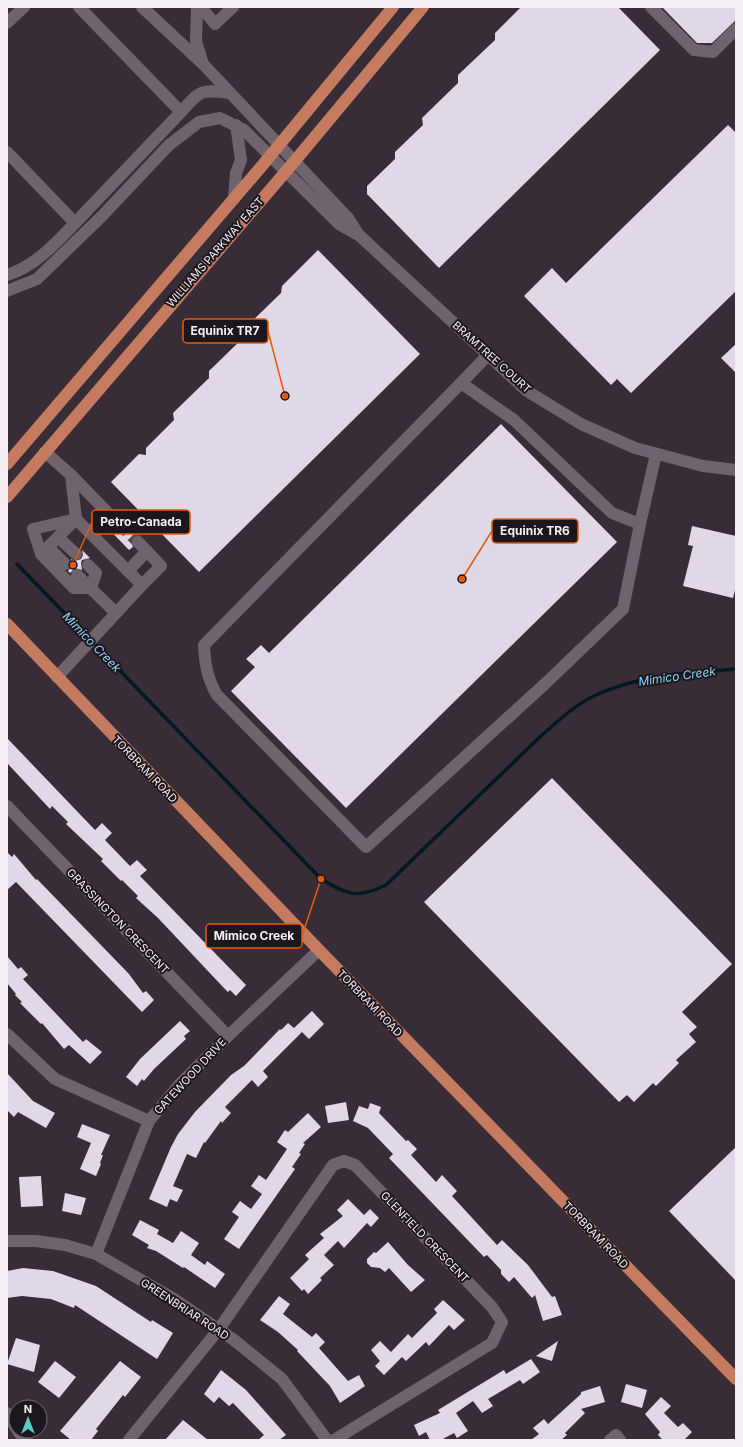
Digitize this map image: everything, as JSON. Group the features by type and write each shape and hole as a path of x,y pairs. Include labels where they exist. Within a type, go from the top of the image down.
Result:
{"main road":[{"name":"WILLIAMS PARKWAY EAST","path":"7,464 269,157 393,7"},
{"name":"WILLIAMS PARKWAY EAST","path":"7,498 294,162 423,7"},
{"name":"TORBRAM ROAD","path":"7,624 319,950 736,1378"}],"street":[{"path":"7,23 24,7"},
{"path":"79,7 181,112"},
{"name":"BRAMTREE COURT","path":"142,7 202,64 348,218 360,236 527,391 581,424 608,437 656,454 703,466 736,470"},
{"path":"198,7 196,41 202,64"},
{"path":"201,7 215,24 233,7"},
{"path":"651,7 694,50 713,52 736,29"},
{"path":"7,275 18,272 58,242 197,94 213,91 229,93"},
{"path":"7,291 37,279 102,216 169,145 199,122 220,118 236,125 241,160 236,173 234,198"},
{"name":"BRAMTREE COURT","path":"236,125 244,130 284,172 339,224 360,236"},
{"path":"7,152 75,223"},
{"path":"488,356 204,645 205,667 209,682 217,695 366,847 547,682 623,609 656,454"},
{"path":"461,383 514,420 612,513 640,524"},
{"path":"45,452 71,475 106,511"},
{"path":"71,475 76,519 142,584"},
{"path":"45,551 76,519"},
{"path":"76,519 33,529 45,551 74,588 91,588"},
{"path":"58,538 76,554"},
{"path":"57,677 142,584 161,566 138,542"},
{"path":"45,551 65,564"},
{"path":"128,570 147,551"},
{"path":"88,565 96,573 91,588"},
{"path":"77,575 116,612"},
{"name":"GRASSINGTON CRESCENT","path":"7,806 228,1036"},
{"name":"GATEWOOD DRIVE","path":"96,1254 150,1121 180,1084 228,1036 319,950"},
{"path":"7,1034 55,1079 150,1121"},
{"name":"GLENFIELD CRESCENT","path":"219,1329 333,1165 344,1161 355,1165 492,1307 502,1322 492,1343 334,1440"},
{"name":"GREENBRIAR ROAD","path":"7,1241 36,1241 65,1245 96,1254 174,1299 219,1329 282,1379 327,1440"},
{"path":"130,1440 219,1329"},
{"path":"610,1440 616,1435 620,1440"}],"building":[{"path":"521,7 618,7 660,50 439,268 367,194 367,186 395,159 395,152 423,125 422,118 458,83 458,75 495,40 495,33"},
{"path":"662,7 736,7 736,20 712,43 697,43"},
{"path":"728,125 736,133 736,291 631,393 617,379 611,385 524,296 552,268 566,283"},
{"path":"318,250 420,354 199,572 111,482 139,454 146,455 146,448 174,420 173,413 209,378 209,371 246,335 245,328 281,293 282,286"},
{"path":"736,344 736,373 721,358"},
{"path":"501,424 617,542 346,808 231,691 255,667 246,659 261,645 269,653"},
{"path":"113,510 138,535 131,540 133,547 129,550 98,518 100,516 104,518 111,517"},
{"path":"692,526 736,536 736,586 733,598 683,586 693,546 688,545"},
{"path":"82,550 90,558 82,560 82,570 75,568 70,573 68,571 72,566 71,559 75,561 81,559 83,555"},
{"path":"7,738 95,830 102,823 112,833 105,840 130,866 137,860 147,870 140,876 246,985 236,996 230,990 228,992 223,987 158,918 136,898 138,896 101,861 103,859 66,824 68,822 52,806 50,809 7,763"},
{"path":"552,778 732,964 682,1012 697,1027 689,1034 696,1042 676,1060 679,1063 656,1086 653,1083 634,1102 627,1095 619,1102 424,902"},
{"path":"7,852 12,857 14,854 36,880 37,879 129,974 143,993 146,991 154,1000 142,1012 16,882 7,890"},
{"path":"7,956 18,969 21,967 28,975 23,979 83,1042 86,1039 102,1052 90,1064 69,1045 64,1049 42,1023 41,1024 20,1003 22,1002 7,983"},
{"path":"312,1011 324,1024 309,1039 302,1032 263,1071 268,1077 258,1087 252,1080 225,1107 231,1113 222,1123 221,1121 205,1143 204,1142 196,1158 187,1154 173,1186 183,1190 177,1202 170,1199 167,1207 149,1199 171,1147 178,1134 195,1112 231,1075 244,1066 280,1029 281,1030 288,1023 294,1028"},
{"path":"180,1021 190,1031 184,1036 186,1039 154,1069 144,1081 142,1079 137,1086 126,1077 140,1059"},
{"path":"7,1073 33,1101 55,1113 46,1128 18,1112 14,1117 7,1110"},
{"path":"346,1102 349,1120 328,1123 325,1106"},
{"path":"370,1103 381,1107 379,1113 406,1141 408,1140 417,1149 411,1155 436,1182 442,1175 457,1191 452,1196 497,1245 502,1240 528,1265 552,1297 555,1296 562,1315 543,1321 535,1295 532,1298 514,1277 509,1282 501,1274 501,1270 487,1255 484,1257 389,1158 393,1154 368,1128 353,1121 359,1106 368,1109"},
{"path":"308,1113 321,1127 303,1143 305,1144 299,1153 301,1154 292,1167 295,1169 239,1249 224,1239 239,1217 232,1212 240,1201 251,1209 262,1194 251,1186 259,1175 266,1180 287,1149 277,1142 285,1130 288,1132"},
{"path":"82,1124 110,1135 101,1155 103,1155 101,1164 96,1176 80,1169 91,1143 77,1137"},
{"path":"736,1147 736,1281 669,1211"},
{"path":"41,1176 43,1206 21,1207 19,1177"},
{"path":"65,1193 86,1198 81,1215 62,1211"},
{"path":"348,1199 364,1215 370,1209 379,1218 371,1227 367,1223 344,1248 338,1241 324,1255 334,1265 320,1278 322,1280 308,1294 304,1289 302,1291 290,1278 309,1259 305,1255 324,1238 320,1234 343,1216 337,1210"},
{"path":"140,1220 159,1230 157,1234 173,1243 181,1231 199,1243 191,1255 205,1265 207,1261 225,1274 215,1288 184,1267 183,1268 156,1251 147,1248 149,1245 132,1235"},
{"path":"388,1242 408,1265 425,1280 411,1292 389,1268 385,1272 380,1268 371,1267 367,1263 367,1259 374,1252 376,1253"},
{"path":"23,1268 53,1271 96,1286 151,1322 152,1320 173,1333 157,1359 75,1305 74,1308 51,1299 22,1296 7,1298 7,1271"},
{"path":"279,1296 290,1304 283,1314 312,1337 316,1333 325,1342 319,1348 348,1381 359,1375 365,1386 340,1403 330,1386 297,1351 298,1350 278,1332 260,1320"},
{"path":"443,1300 465,1320 454,1330 449,1325 429,1346 426,1342 406,1361 402,1357 384,1375 375,1366 380,1361 371,1350 380,1341 391,1352 408,1334 412,1338 437,1313 434,1309"},
{"path":"16,1338 40,1345 34,1372 7,1364"},
{"path":"558,1341 552,1361 536,1356"},
{"path":"531,1359 540,1372 523,1384 520,1380 488,1399 493,1406 482,1413 473,1401 456,1413 468,1431 457,1438 454,1433 441,1440 430,1440 426,1432 419,1436 414,1425 440,1413 438,1410 504,1370 506,1374"},
{"path":"55,1361 76,1377 59,1398 38,1382"},
{"path":"120,1361 141,1377 125,1397 123,1395 96,1429 98,1431 91,1440 71,1440 60,1431"},
{"path":"221,1370 246,1390 286,1435 279,1440 258,1440 264,1435 233,1403 229,1406 219,1397 214,1403 204,1394"},
{"path":"626,1384 647,1390 642,1408 621,1402"},
{"path":"600,1386 605,1402 581,1409 585,1413 565,1433 567,1435 561,1440 531,1440 539,1434 533,1428 544,1419 548,1424 581,1394 581,1392"},
{"path":"661,1397 671,1406 664,1413 678,1427 683,1423 692,1432 684,1440 663,1440 658,1435 660,1432 645,1414"},
{"path":"183,1420 208,1440 165,1440"}],"waterway":[{"name":"Mimico Creek","path":"17,564 321,879 346,892 367,892 386,885 542,735 582,703 613,688 647,679 736,669"}],"tunnel":[{"path":"106,511 138,542"}],"place":[{"name":"Equinix TR7","path":"285,396"},
{"name":"Petro-Canada","path":"73,565"},
{"name":"Equinix TR6","path":"462,579"},
{"name":"Mimico Creek","path":"321,879"}]}
